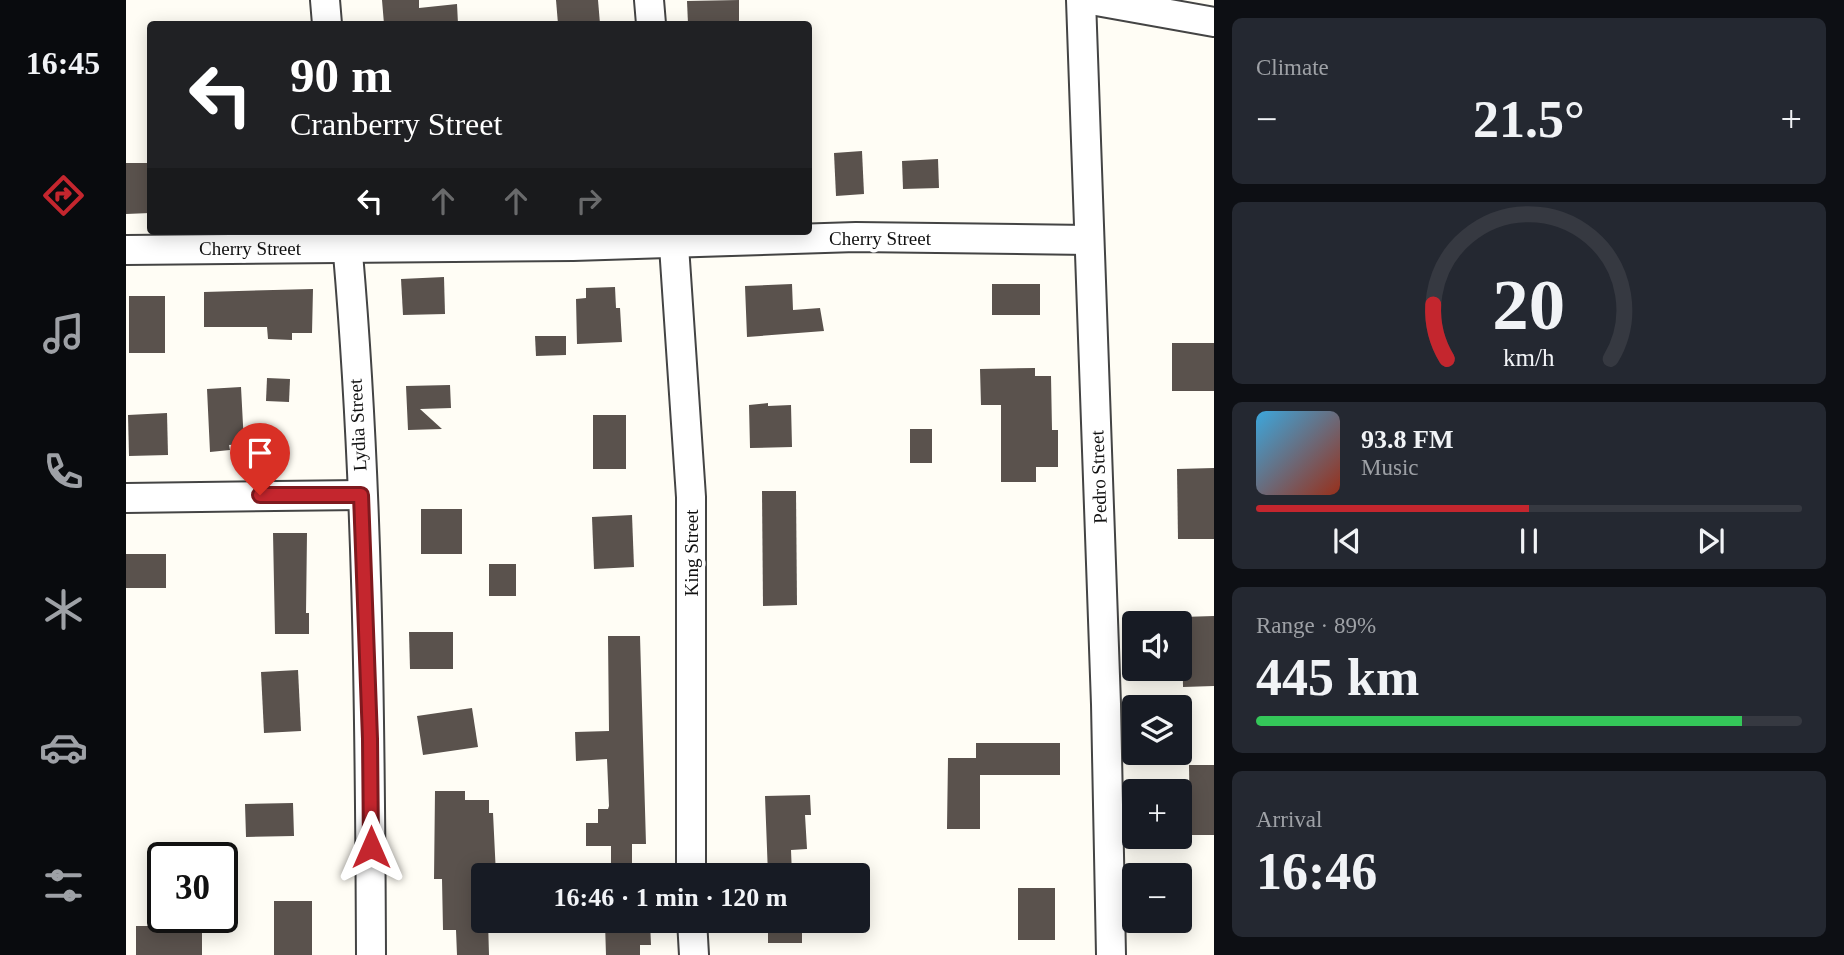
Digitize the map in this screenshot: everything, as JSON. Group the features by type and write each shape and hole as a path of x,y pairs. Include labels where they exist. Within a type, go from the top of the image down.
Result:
{"street":[{"path":"325,0 327,21"},
{"path":"649,0 651,21"},
{"name":"Pedro Street","path":"1081,0 1106,704 1111,955"},
{"path":"1091,0 1214,22"},
{"name":"King Street","path":"674,237 691,497 691,863"},
{"name":"Cherry Street","path":"126,250 347,239 856,237 1088,240"},
{"name":"Lydia Street","path":"347,239 361,495 370,739 371,955"},
{"path":"126,498 361,495"},
{"path":"693,933 694,955"}],"building":[{"path":"382,0 419,0 419,8 457,4 458,21 384,21"},
{"path":"556,0 598,0 600,21 558,21"},
{"path":"739,0 739,21 688,21 687,1"},
{"path":"862,151 864,194 836,196 834,153"},
{"path":"938,159 939,188 903,189 902,161"},
{"path":"126,163 147,163 147,213 126,214"},
{"path":"444,277 445,314 403,315 401,279"},
{"path":"792,284 793,310 820,308 824,331 747,337 745,286"},
{"path":"992,284 1040,284 1040,315 992,315"},
{"path":"615,287 616,308 620,308 622,342 577,344 576,299 586,298 586,288"},
{"path":"313,289 312,333 292,333 292,340 268,339 267,327 204,327 204,292"},
{"path":"129,296 165,296 165,353 129,353"},
{"path":"535,336 566,336 566,355 536,356"},
{"path":"1172,343 1214,343 1214,391 1172,391"},
{"path":"1035,368 1035,376 1051,376 1052,430 1058,430 1058,467 1036,467 1036,482 1001,482 1001,405 981,405 980,369"},
{"path":"267,378 290,379 289,402 266,401"},
{"path":"450,385 451,408 420,409 442,429 408,430 406,386"},
{"path":"241,387 244,444 229,445 230,450 210,452 207,389"},
{"path":"768,403 768,406 791,405 792,447 750,448 749,405"},
{"path":"167,413 168,455 129,456 128,415"},
{"path":"593,415 626,415 626,469 593,469"},
{"path":"910,429 932,429 932,463 910,463"},
{"path":"1214,468 1214,539 1178,539 1177,469"},
{"path":"762,491 796,491 797,605 763,606"},
{"path":"421,509 462,509 462,554 421,554"},
{"path":"632,515 634,567 594,569 592,517"},
{"path":"273,533 307,533 306,613 309,613 309,634 275,634"},
{"path":"126,554 166,554 166,588 126,588"},
{"path":"489,564 516,564 516,596 489,596"},
{"path":"1214,616 1214,686 1183,687 1183,681 1192,681 1192,617"},
{"path":"409,632 453,632 453,669 410,669"},
{"path":"608,636 640,636 646,844 632,844 632,863 611,863 611,846 586,846 586,823 598,823 598,809 608,809 609,806 607,759 576,761 575,732 609,731"},
{"path":"298,670 301,731 264,733 261,672"},
{"path":"472,708 478,747 423,755 417,716"},
{"path":"976,743 1060,743 1060,775 980,775 980,829 947,829 948,758 976,758"},
{"path":"1189,765 1214,765 1214,835 1192,835 1192,779 1189,779"},
{"path":"435,791 465,791 465,800 489,800 489,813 493,813 495,863 471,863 471,933 488,933 489,955 457,955 456,930 443,930 442,879 434,879"},
{"path":"810,795 811,815 805,815 807,849 791,850 792,863 768,863 765,796"},
{"path":"293,803 294,836 246,837 245,804"},
{"path":"1018,888 1055,888 1055,940 1018,940"},
{"path":"274,901 312,901 312,955 274,955"},
{"path":"136,926 147,926 147,933 202,933 202,955 136,955"},
{"path":"605,933 650,933 651,945 640,945 640,955 606,955"},
{"path":"768,933 802,933 802,943 768,943"}],"route":[{"path":"260,495 361,495 371,847"}]}
